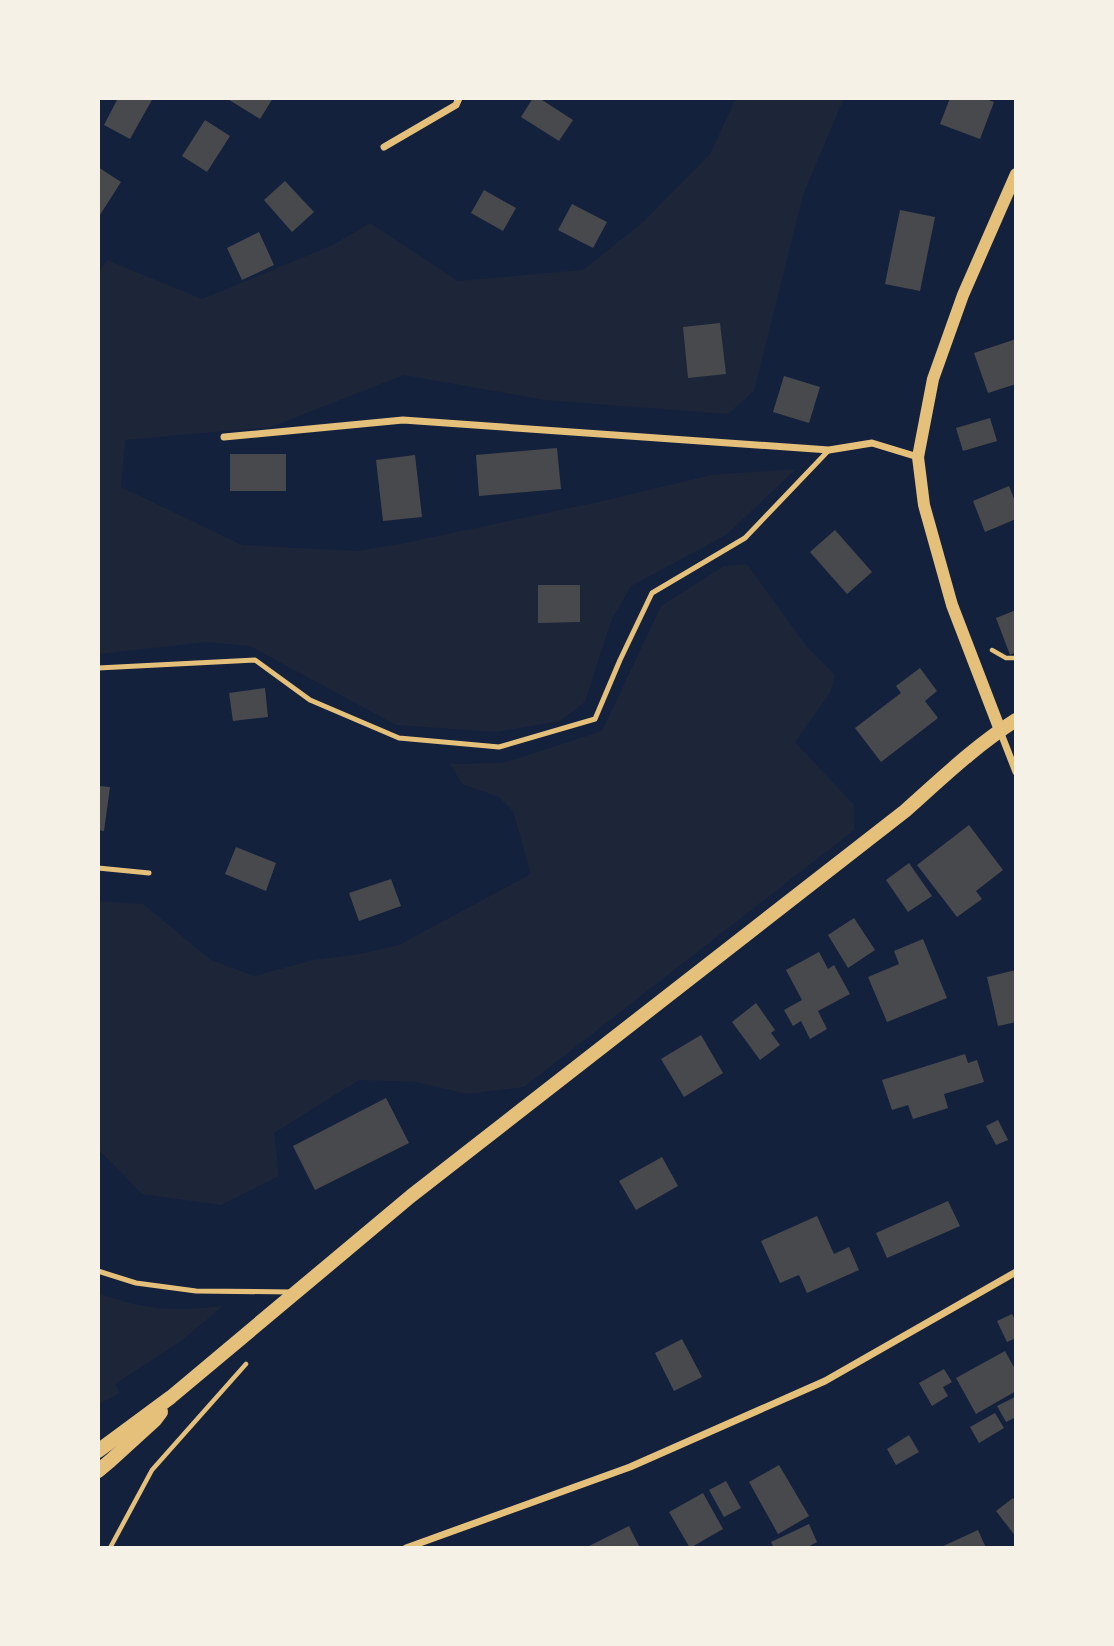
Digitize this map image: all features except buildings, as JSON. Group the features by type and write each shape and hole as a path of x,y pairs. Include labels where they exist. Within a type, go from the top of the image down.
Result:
{"main road":[{"path":"100,1447 171,1397 422,1188 905,811 960,762 1016,720"},
{"path":"98,1471 155,1420 171,1397"}],"street":[{"path":"384,148 456,105 459,98"},
{"path":"1016,174 963,295 933,379 918,457 924,505 952,605 1016,772"},
{"path":"224,437 403,420 829,450 872,443 918,457"},
{"path":"406,1548 631,1467 825,1381 1016,1272"}],"lane":[{"path":"98,668 255,660 310,700 399,738 499,747 595,719 652,593 745,538 829,450"},
{"path":"98,868 149,873"},
{"path":"98,1271 136,1283 196,1291 295,1292"}],"path":[{"path":"990,645 993,652 1006,658 1016,658"},
{"path":"110,1548 152,1470 245,1366"}],"shaded area":[{"path":"736,98 844,98 803,195 754,391 728,414 545,400 404,375 271,427 125,440 121,487 242,545 356,551 603,501 711,475 796,469 726,535 631,586 611,621 585,702 560,721 496,732 396,725 250,646 206,642 98,654 98,273 107,260 202,299 333,245 370,223 458,281 583,270 643,222 710,154"},
{"path":"747,564 807,647 835,675 830,693 795,742 854,805 854,830 524,1087 466,1094 417,1082 359,1080 274,1133 279,1176 221,1205 142,1194 98,1149 98,901 143,904 211,960 254,976 313,960 360,954 399,945 531,874 513,811 499,797 462,784 450,764 503,763 602,731 661,606 724,566"},
{"path":"98,1293 159,1308 223,1306 181,1341 115,1384 120,1393 98,1403"}]}
